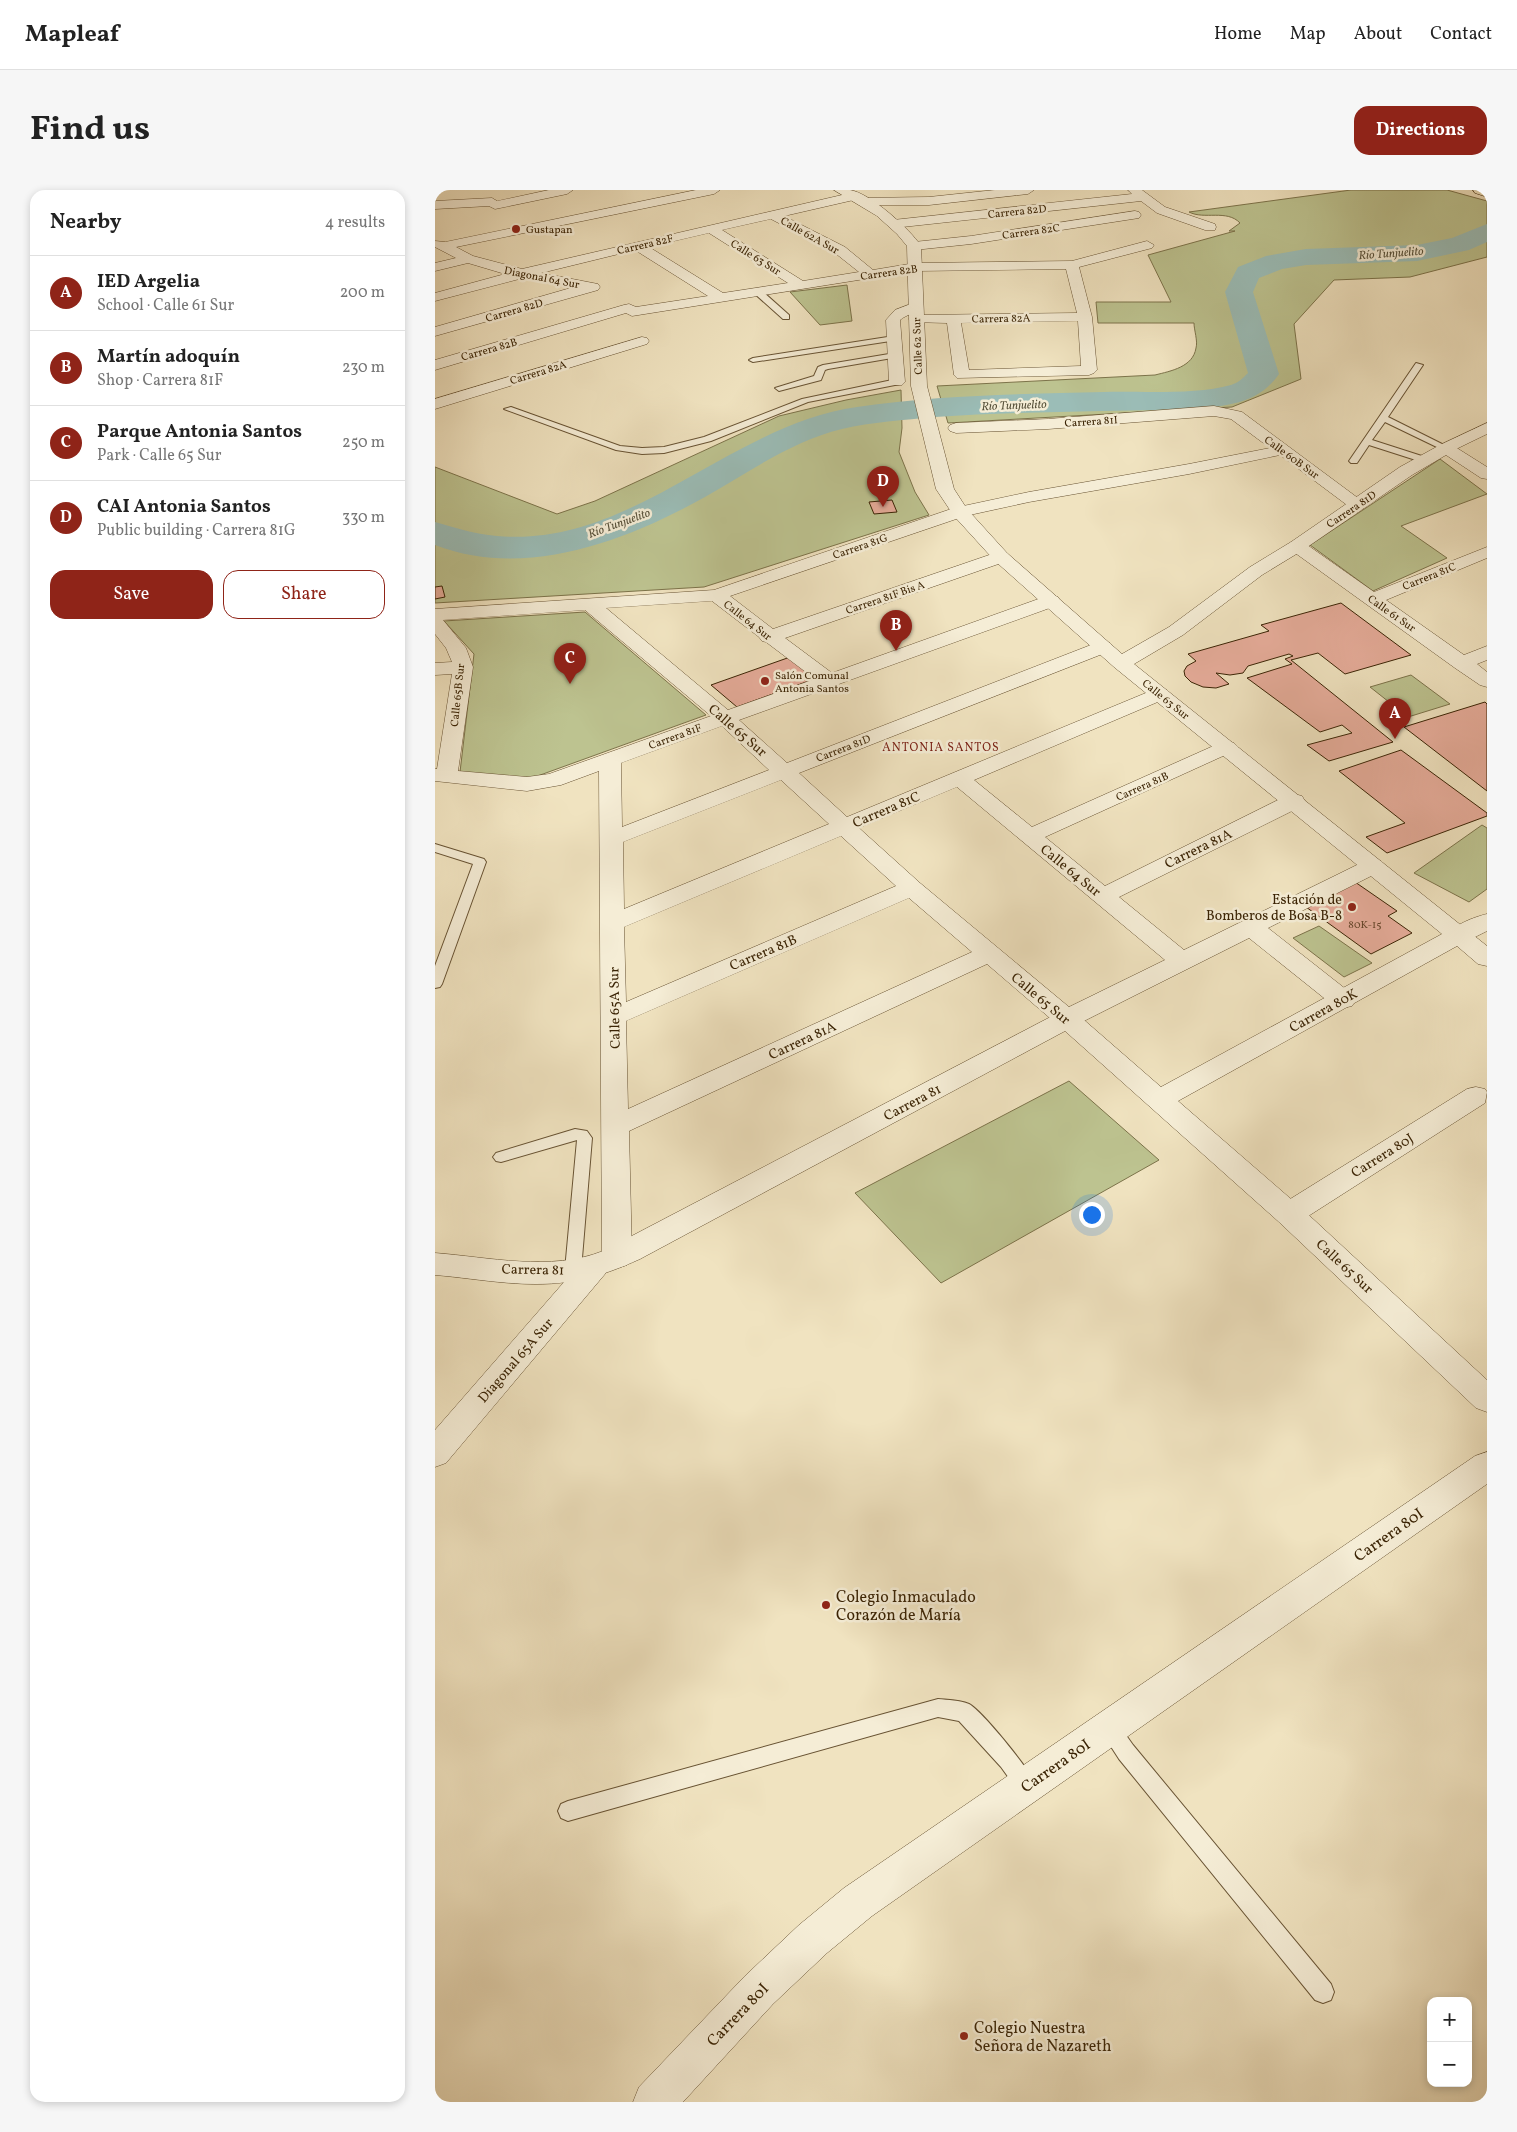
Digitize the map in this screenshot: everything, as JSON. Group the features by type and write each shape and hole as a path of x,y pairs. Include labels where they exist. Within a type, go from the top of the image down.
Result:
{"main road":[{"path":"1479,190 1487,192"}],"street":[{"path":"482,190 493,204 527,230"},
{"path":"435,205 493,204 567,190"},
{"path":"439,244 527,230 714,190"},
{"path":"840,190 859,198 893,224 909,238 914,246"},
{"name":"Carrera 82F","path":"435,297 562,263 773,215 859,198 929,201 1028,190"},
{"path":"1138,194 1166,212 1210,227"},
{"name":"Carrera 82D","path":"893,224 1063,206 1138,194"},
{"path":"1051,195 1063,206 1089,223"},
{"name":"Carrera 82C","path":"914,246 971,240 1148,213"},
{"name":"Calle 62A Sur","path":"773,215 840,250 870,274"},
{"name":"Carrera 82B","path":"435,365 630,310 721,298 915,267 1071,265 1147,245 1089,223"},
{"name":"Calle 63 Sur","path":"711,229 800,285"},
{"name":"Diagonal 64 Sur","path":"439,244 469,258 521,274 593,287"},
{"path":"1089,245 1115,254"},
{"path":"638,246 721,298"},
{"name":"Calle 62 Sur","path":"914,246 919,386"},
{"path":"435,267 469,258"},
{"path":"562,263 593,287 612,296 630,310"},
{"path":"953,318 962,375 1089,370 1085,317 1071,265"},
{"name":"Carrera 82D","path":"441,331 593,287"},
{"name":"Carrera 82A","path":"435,404 529,375 641,348 638,326 630,310"},
{"name":"Calle 62 Sur","path":"897,382 893,320 895,316 916,312"},
{"name":"Carrera 82A","path":"916,312 953,318 1085,317"},
{"path":"441,331 466,340 499,359"},
{"path":"514,367 529,375"},
{"name":"Calle 63 Sur","path":"919,386 945,489 960,512 1001,557 1111,654 1487,958"},
{"name":"Carrera 81I","path":"956,428 1049,424 1226,412"},
{"name":"Calle 60B Sur","path":"1226,412 1236,415 1357,504"},
{"name":"Carrera 81D","path":"611,839 785,771 1176,631 1256,571 1297,546 1357,504 1425,460 1487,428"},
{"path":"1448,447 1487,447"},
{"path":"1448,447 1487,474"},
{"name":"Carrera 81G","path":"435,615 716,595 960,512 1029,497 1189,469 1282,450"},
{"name":"Calle 61 Sur","path":"1297,546 1487,681"},
{"name":"Carrera 81C","path":"1372,599 1487,552"},
{"name":"Carrera 81F Bis A","path":"769,636 1001,557"},
{"name":"Calle 64 Sur","path":"716,595 829,680"},
{"name":"Carrera 81F","path":"441,776 527,784 553,780 1051,601"},
{"name":"Calle 65 Sur","path":"589,604 725,718 912,888 1067,1019 1289,1214 1487,1399"},
{"name":"Calle 65B Sur","path":"435,623 461,654 463,667 441,776"},
{"path":"1462,664 1487,652"},
{"path":"435,669 463,667"},
{"name":"Carrera 81C","path":"612,923 1160,694"},
{"name":"Carrera 81B","path":"1030,836 1227,747"},
{"name":"Calle 65A Sur","path":"595,1264 616,1126 609,759"},
{"name":"Calle 64 Sur","path":"959,778 1182,962"},
{"name":"Carrera 81A","path":"1103,896 1294,801"},
{"name":"Carrera 81","path":"435,1264 535,1272 595,1264 1067,1019 1373,866"},
{"name":"Carrera 81B","path":"614,1017 912,888"},
{"name":"Carrera 80K","path":"1159,1100 1487,921"},
{"path":"1251,927 1343,1000"},
{"name":"Carrera 81A","path":"616,1126 988,954"},
{"name":"Carrera 80J","path":"1289,1214 1476,1096"},
{"name":"Diagonal 65A Sur","path":"435,1453 595,1264"},
{"name":"Carrera 80I","path":"654,2102 759,1990 813,1939 858,1902 1487,1466"}],"lane":[{"path":"758,292 786,317"},
{"path":"753,360 894,338"},
{"path":"779,388 818,378 821,369 826,367 895,355"},
{"path":"1354,461 1419,365"},
{"path":"508,409 619,448 637,452 660,452 689,446 795,404 897,382"},
{"path":"1384,418 1448,447"},
{"path":"1368,442 1425,460"},
{"path":"435,848 480,862 435,984"},
{"path":"501,1157 575,1134 582,1135 585,1138 595,1264"},
{"path":"568,1811 938,1708 964,1712 1008,1760 1026,1785"},
{"path":"1109,1728 1126,1752 1323,1992"}],"green space":[{"path":"1351,190 1447,190 1487,201 1487,257 1410,277 1334,280 1294,324 1301,379 1232,407 948,423 937,386 1155,375 1168,372 1186,364 1191,360 1196,348 1194,323 1098,323 1096,302 1171,302 1148,255 1235,231 1229,231 1240,223 1229,216 1201,215 1189,212"},
{"path":"847,285 852,321 820,325 790,292"},
{"path":"901,390 902,428 899,452 915,492 929,515 704,587 435,603 435,467 557,514 595,501 779,416 846,400"},
{"path":"1440,459 1487,494 1401,526 1447,558 1373,591 1310,545"},
{"path":"585,612 706,715 532,778 460,772 474,654 444,621"},
{"path":"1411,675 1450,704 1408,717 1370,687"},
{"path":"1482,825 1487,828 1487,889 1469,902 1414,873"},
{"path":"1319,926 1372,963 1344,977 1293,938"},
{"path":"1069,1081 1159,1160 941,1283 855,1193"}],"building":[{"path":"892,500 897,512 874,514 869,502"},
{"path":"442,586 445,597 435,599 435,587"},
{"path":"1341,603 1411,655 1345,674 1318,653 1291,660 1393,742 1329,761 1307,745 1352,733 1342,725 1320,732 1247,678 1292,664 1285,659 1293,656 1289,654 1248,666 1243,673 1230,675 1216,673 1229,684 1216,688 1203,687 1191,682 1185,676 1184,671 1187,666 1196,661 1188,654 1269,631 1261,625"},
{"name":"Salón Comunal Antonia Santos","path":"793,656 820,677 737,707 711,685"},
{"path":"1485,702 1487,704 1487,791 1404,727"},
{"path":"1401,750 1487,813 1487,816 1387,853 1366,837 1405,823 1339,771"},
{"path":"1355,882 1397,911 1388,916 1412,933 1371,954 1306,907"}],"waterway":[{"name":"Río Tunjuelito","path":"435,533 464,543 499,547 533,547 567,541 599,532 662,506 754,455 802,432 854,417 917,409 982,405 1187,399 1217,397 1237,393 1246,390 1264,374 1239,292 1248,273 1276,262 1306,257 1417,253 1460,244 1487,232"}],"place":[{"name":"Gustapan","path":"516,229"},
{"name":"CAI Antonia Santos","path":"883,507"},
{"name":"Martín adoquín","path":"896,651"},
{"name":"Salón Comunal Antonia Santos","path":"765,681"},
{"name":"Parque Antonia Santos","path":"570,684"},
{"name":"IED Argelia","path":"1395,739"},
{"name":"Estación de Bomberos de Bosa B-8","path":"1352,907"},
{"name":"Colegio Inmaculado Corazón de María","path":"826,1605"},
{"name":"Colegio Nuestra Señora de Nazareth","path":"964,2036"}],"district":[{"name":"ANTONIA SANTOS","path":"941,747"}]}
